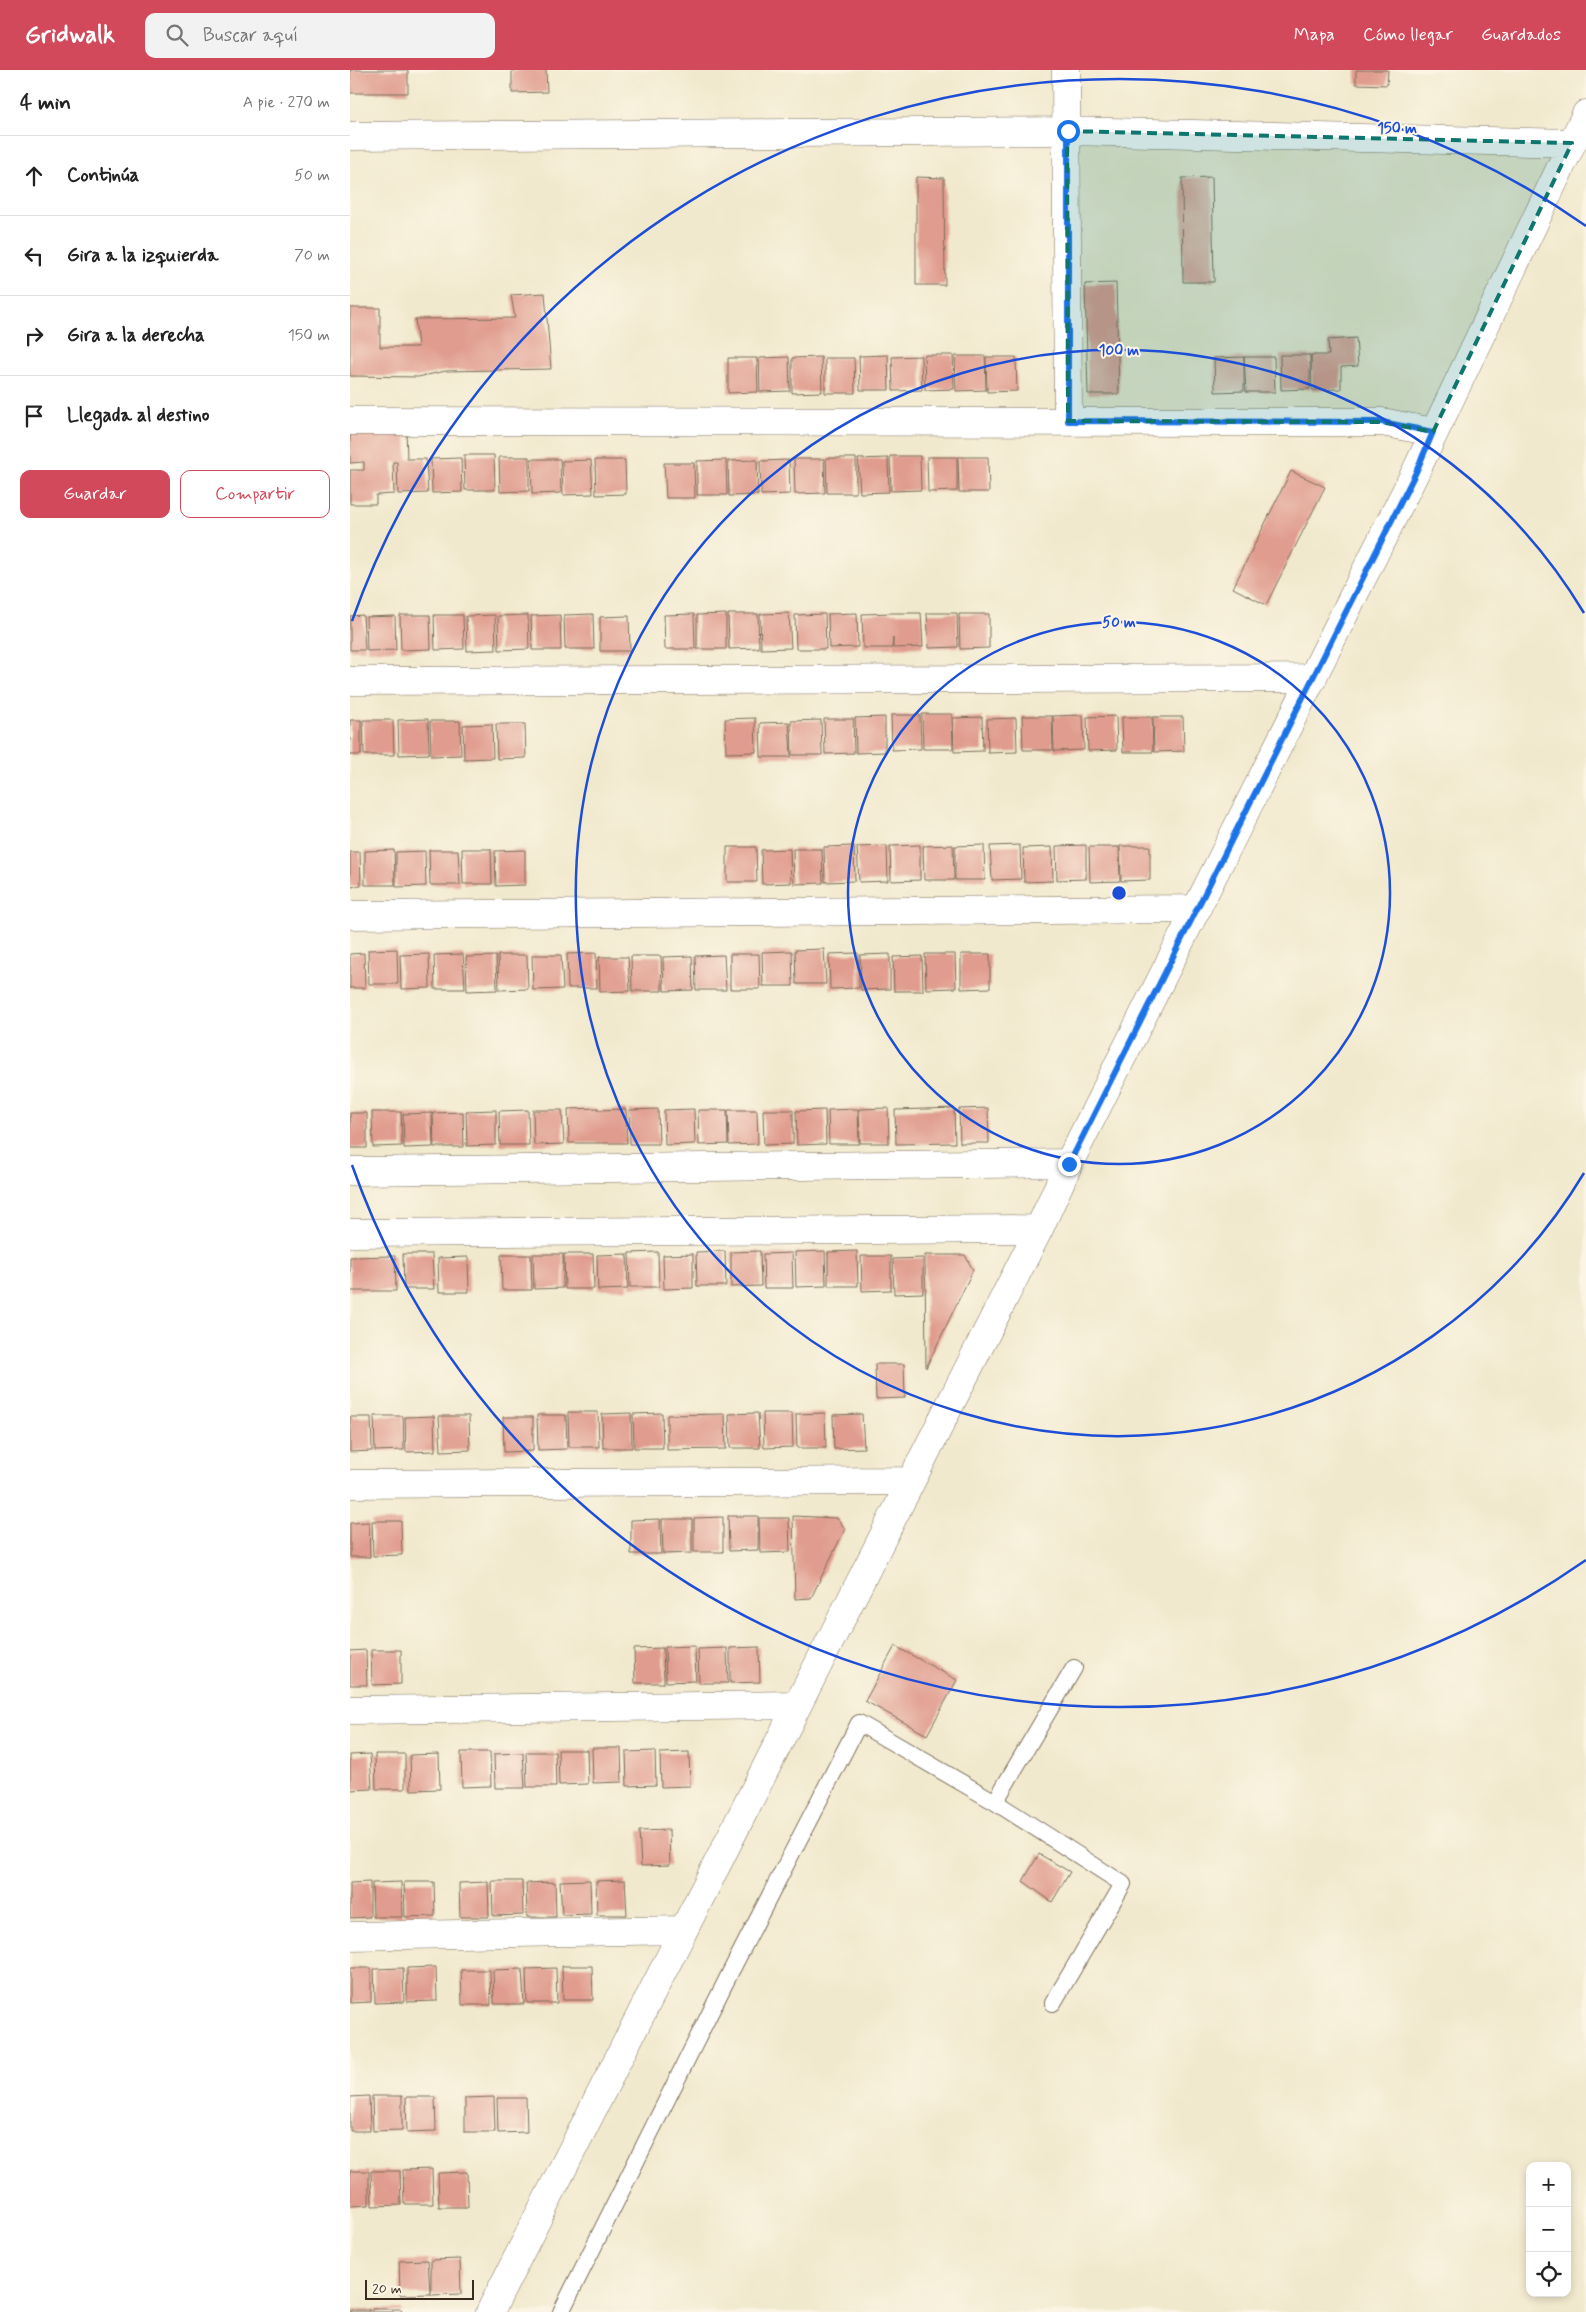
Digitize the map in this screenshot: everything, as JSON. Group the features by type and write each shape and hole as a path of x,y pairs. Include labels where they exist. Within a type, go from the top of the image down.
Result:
{"street":[{"path":"1066,70 1068,131 1068,421"},
{"path":"490,2312 1039,1229 1069,1164 1416,472 1433,432 1586,114"},
{"path":"350,136 1068,131 1572,143"},
{"path":"350,421 1382,422 1433,432"},
{"path":"350,681 1313,678"},
{"path":"350,915 1196,909"},
{"path":"350,1172 1069,1164"},
{"path":"350,1233 1039,1229"},
{"path":"350,1484 911,1481"},
{"path":"350,1710 797,1705"},
{"path":"350,1936 683,1930"}],"lane":[{"path":"994,1802 1074,1668"},
{"path":"561,2312 731,1971 859,1723 994,1802 1124,1884 1053,2003"}],"highlighted area":[{"path":"1067,131 1572,143 1433,432 1382,422 1068,421"}],"building":[{"path":"350,70 408,70 408,93 350,93"},
{"path":"512,70 546,70 547,92 512,93"},
{"path":"1356,70 1388,70 1387,85 1356,84"},
{"path":"916,177 944,178 945,285 916,285"},
{"path":"1212,177 1214,282 1183,282 1182,178"},
{"path":"1116,283 1119,394 1088,394 1085,284"},
{"path":"545,293 551,369 446,371 418,377 350,376 350,308 380,308 380,347 418,347 415,319 515,318 511,295"},
{"path":"1356,338 1358,366 1341,367 1341,389 1312,390 1311,355 1329,355 1328,340"},
{"path":"888,355 889,390 860,390 859,356"},
{"path":"924,355 953,355 954,389 925,390"},
{"path":"1280,355 1310,355 1310,389 1281,390"},
{"path":"921,356 922,390 893,391 892,357"},
{"path":"955,356 985,356 986,390 956,391"},
{"path":"789,357 790,391 760,392 759,358"},
{"path":"821,357 822,392 792,393 792,358"},
{"path":"986,357 1016,357 1017,391 987,392"},
{"path":"1244,357 1274,357 1275,392 1246,392"},
{"path":"1244,357 1244,391 1215,392 1214,358"},
{"path":"728,358 757,358 758,392 728,393"},
{"path":"825,358 854,358 855,393 825,393"},
{"path":"406,428 407,459 426,459 428,493 398,494 397,462 393,462 394,494 376,495 376,504 350,504 350,470 364,470 364,462 350,463 350,429"},
{"path":"464,455 494,455 495,490 465,490"},
{"path":"890,456 920,456 921,490 891,491"},
{"path":"499,457 529,457 529,491 500,492"},
{"path":"927,457 957,457 957,491 928,492"},
{"path":"958,457 988,457 989,492 959,492"},
{"path":"461,458 462,492 432,493 431,459"},
{"path":"826,458 856,458 856,493 827,493"},
{"path":"888,458 889,492 860,493 858,459"},
{"path":"531,459 560,459 561,493 532,494"},
{"path":"794,459 824,459 825,493 795,494"},
{"path":"591,460 593,494 563,495 562,461"},
{"path":"595,460 625,460 626,494 596,495"},
{"path":"726,460 727,495 697,495 697,461"},
{"path":"757,460 758,495 729,496 728,461"},
{"path":"789,460 790,494 761,495 760,461"},
{"path":"664,463 694,463 695,498 666,498"},
{"path":"1291,471 1325,487 1266,605 1233,588"},
{"path":"789,613 791,648 761,649 760,614"},
{"path":"857,613 858,647 829,648 828,614"},
{"path":"921,613 923,647 893,648 893,638 892,648 863,648 862,614"},
{"path":"927,613 957,613 958,647 929,648"},
{"path":"593,614 594,649 565,649 564,615"},
{"path":"694,614 695,649 665,649 664,615"},
{"path":"726,614 726,649 697,649 697,615"},
{"path":"728,614 758,614 759,648 729,649"},
{"path":"825,614 826,649 796,649 795,615"},
{"path":"959,614 989,614 989,648 960,649"},
{"path":"363,615 365,650 350,650 350,616"},
{"path":"400,615 430,615 431,649 401,650"},
{"path":"434,615 463,615 464,649 435,650"},
{"path":"495,615 496,650 467,651 466,616"},
{"path":"528,615 529,649 499,650 498,616"},
{"path":"560,615 561,650 532,650 531,616"},
{"path":"395,616 396,650 367,651 366,617"},
{"path":"629,616 630,651 600,651 600,617"},
{"path":"922,714 952,714 953,749 923,749"},
{"path":"891,715 920,715 921,749 892,750"},
{"path":"1083,715 1084,750 1054,751 1053,716"},
{"path":"1022,716 1052,716 1053,750 1023,750"},
{"path":"1116,716 1117,750 1088,751 1087,717"},
{"path":"885,717 885,752 856,753 855,718"},
{"path":"982,717 983,751 954,752 953,718"},
{"path":"1122,717 1152,717 1153,752 1123,752"},
{"path":"1153,717 1183,717 1184,751 1154,752"},
{"path":"755,718 756,752 726,753 725,719"},
{"path":"1016,718 1017,752 988,753 987,719"},
{"path":"428,719 429,754 399,755 398,720"},
{"path":"824,719 853,719 854,753 825,754"},
{"path":"350,720 361,720 361,755 350,755"},
{"path":"363,720 393,720 394,755 364,755"},
{"path":"821,720 822,755 792,755 791,721"},
{"path":"430,721 460,721 461,755 431,756"},
{"path":"789,722 791,757 761,757 760,723"},
{"path":"492,724 493,758 464,759 463,725"},
{"path":"496,724 525,724 526,758 497,759"},
{"path":"920,845 920,880 891,881 890,846"},
{"path":"953,845 954,880 924,880 923,846"},
{"path":"984,845 985,880 955,880 955,846"},
{"path":"1020,845 1021,879 992,880 990,846"},
{"path":"1086,845 1086,879 1057,880 1056,846"},
{"path":"854,846 855,881 825,882 824,847"},
{"path":"887,846 888,881 859,882 857,847"},
{"path":"1120,846 1150,846 1150,880 1121,881"},
{"path":"727,847 756,847 757,882 727,882"},
{"path":"1052,847 1053,881 1024,882 1023,848"},
{"path":"1089,847 1119,847 1120,881 1090,882"},
{"path":"462,849 491,849 492,884 463,884"},
{"path":"790,849 791,883 762,884 761,850"},
{"path":"793,849 822,849 823,883 794,884"},
{"path":"394,850 395,885 365,885 365,851"},
{"path":"429,850 458,850 460,885 430,885"},
{"path":"525,850 525,885 496,886 495,851"},
{"path":"425,851 426,886 396,887 396,852"},
{"path":"350,852 360,852 361,886 350,887"},
{"path":"397,949 398,984 369,984 368,950"},
{"path":"824,949 826,984 796,984 795,950"},
{"path":"792,951 793,986 763,986 762,952"},
{"path":"364,953 365,988 350,988 350,954"},
{"path":"596,953 597,988 568,988 567,954"},
{"path":"858,953 859,988 830,989 829,954"},
{"path":"429,954 430,988 401,989 400,955"},
{"path":"463,954 465,989 435,989 434,955"},
{"path":"730,954 759,954 760,989 730,989"},
{"path":"890,954 890,989 861,990 860,955"},
{"path":"925,954 955,954 956,988 926,989"},
{"path":"961,954 990,954 990,988 961,989"},
{"path":"498,955 527,955 528,989 499,990"},
{"path":"532,955 561,955 563,989 533,990"},
{"path":"724,955 726,990 696,990 695,956"},
{"path":"496,956 497,990 467,991 466,957"},
{"path":"631,956 661,956 662,991 632,991"},
{"path":"692,956 693,990 664,991 663,957"},
{"path":"922,956 923,991 894,991 893,957"},
{"path":"599,957 628,957 630,991 600,992"},
{"path":"598,1108 598,1110 626,1109 627,1143 569,1143 568,1109"},
{"path":"888,1108 889,1143 860,1143 859,1109"},
{"path":"954,1108 955,1143 896,1144 895,1110"},
{"path":"988,1108 989,1143 960,1143 959,1109"},
{"path":"658,1109 659,1144 630,1144 629,1110"},
{"path":"694,1109 695,1144 665,1145 664,1110"},
{"path":"858,1109 859,1144 829,1144 828,1110"},
{"path":"496,1110 496,1145 467,1146 466,1111"},
{"path":"528,1110 529,1145 500,1145 499,1111"},
{"path":"533,1110 562,1110 564,1144 534,1145"},
{"path":"698,1110 727,1110 728,1144 699,1145"},
{"path":"728,1110 757,1110 758,1144 729,1145"},
{"path":"763,1110 793,1110 793,1144 764,1145"},
{"path":"825,1110 826,1144 797,1145 796,1111"},
{"path":"372,1112 401,1112 402,1146 373,1147"},
{"path":"463,1112 464,1147 434,1147 433,1113"},
{"path":"350,1113 367,1113 367,1148 350,1148"},
{"path":"432,1113 433,1147 404,1148 403,1114"},
{"path":"725,1251 726,1286 697,1286 696,1252"},
{"path":"760,1251 761,1286 731,1287 731,1252"},
{"path":"825,1251 826,1286 796,1287 795,1252"},
{"path":"857,1251 858,1286 828,1286 828,1252"},
{"path":"658,1252 659,1287 630,1287 629,1253"},
{"path":"792,1253 793,1288 764,1288 763,1254"},
{"path":"403,1254 432,1254 434,1289 404,1289"},
{"path":"533,1254 563,1254 563,1288 534,1289"},
{"path":"564,1254 593,1254 594,1289 565,1289"},
{"path":"627,1254 628,1289 598,1290 597,1255"},
{"path":"693,1254 693,1288 664,1289 663,1255"},
{"path":"501,1255 531,1255 532,1290 502,1290"},
{"path":"925,1255 965,1255 973,1270 926,1368"},
{"path":"395,1256 396,1291 350,1291 350,1257"},
{"path":"861,1256 891,1256 891,1290 862,1291"},
{"path":"468,1257 469,1292 439,1292 438,1258"},
{"path":"923,1258 923,1293 894,1294 893,1259"},
{"path":"875,1364 904,1364 905,1398 876,1399"},
{"path":"568,1412 598,1412 599,1447 569,1447"},
{"path":"631,1413 632,1448 603,1448 602,1414"},
{"path":"662,1413 663,1448 634,1448 633,1414"},
{"path":"758,1413 760,1448 730,1448 729,1414"},
{"path":"763,1413 792,1413 793,1447 764,1448"},
{"path":"825,1413 826,1448 797,1448 796,1414"},
{"path":"725,1414 726,1449 667,1450 667,1415"},
{"path":"862,1414 864,1448 834,1449 833,1415"},
{"path":"537,1415 566,1415 567,1449 538,1450"},
{"path":"374,1416 403,1416 404,1450 375,1451"},
{"path":"434,1416 435,1451 406,1452 405,1417"},
{"path":"439,1416 469,1416 470,1450 441,1451"},
{"path":"350,1417 371,1417 372,1451 350,1452"},
{"path":"503,1417 533,1417 533,1451 504,1452"},
{"path":"728,1516 758,1516 758,1550 729,1551"},
{"path":"793,1516 837,1518 845,1529 811,1598 795,1599"},
{"path":"723,1517 723,1552 694,1552 694,1518"},
{"path":"759,1518 789,1518 790,1552 760,1553"},
{"path":"660,1519 661,1554 631,1554 631,1520"},
{"path":"662,1519 692,1519 692,1553 663,1554"},
{"path":"372,1521 401,1521 402,1555 373,1556"},
{"path":"369,1522 370,1557 350,1557 350,1523"},
{"path":"695,1646 696,1681 666,1682 665,1647"},
{"path":"895,1646 957,1680 927,1735 865,1701"},
{"path":"759,1647 760,1682 730,1683 730,1648"},
{"path":"663,1648 664,1683 635,1683 634,1649"},
{"path":"727,1648 728,1683 699,1683 698,1649"},
{"path":"366,1650 367,1685 350,1685 350,1651"},
{"path":"371,1650 401,1650 401,1684 372,1685"},
{"path":"592,1748 621,1748 622,1782 593,1783"},
{"path":"558,1750 587,1750 588,1784 559,1785"},
{"path":"655,1751 656,1785 627,1786 626,1752"},
{"path":"461,1752 490,1752 491,1786 462,1787"},
{"path":"526,1752 555,1752 556,1787 527,1787"},
{"path":"689,1752 690,1786 661,1787 660,1753"},
{"path":"523,1753 525,1788 495,1788 494,1754"},
{"path":"370,1754 372,1789 350,1790 350,1755"},
{"path":"375,1754 405,1754 405,1789 376,1789"},
{"path":"439,1754 440,1789 411,1790 410,1755"},
{"path":"669,1830 670,1865 641,1866 639,1831"},
{"path":"1039,1854 1070,1872 1052,1902 1023,1881"},
{"path":"590,1880 591,1914 562,1915 560,1881"},
{"path":"625,1880 627,1915 597,1915 596,1881"},
{"path":"492,1881 522,1881 523,1915 493,1916"},
{"path":"370,1882 370,1917 350,1918 350,1883"},
{"path":"401,1882 402,1917 373,1917 372,1883"},
{"path":"404,1882 434,1882 435,1916 405,1917"},
{"path":"488,1882 489,1917 460,1917 459,1883"},
{"path":"555,1882 556,1917 527,1917 526,1883"},
{"path":"562,1966 592,1966 593,2000 563,2000"},
{"path":"436,1967 437,2001 407,2002 407,1968"},
{"path":"350,1968 371,1968 371,2002 350,2003"},
{"path":"403,1968 404,2002 375,2003 374,1969"},
{"path":"556,1968 557,2003 527,2003 526,1969"},
{"path":"522,1969 524,2004 494,2004 493,1970"},
{"path":"461,1970 490,1970 491,2005 462,2005"},
{"path":"369,2096 370,2131 350,2131 350,2097"},
{"path":"372,2096 402,2096 402,2130 373,2131"},
{"path":"406,2097 435,2097 436,2131 407,2132"},
{"path":"494,2097 495,2132 465,2132 465,2098"},
{"path":"497,2098 526,2098 527,2132 498,2133"},
{"path":"432,2169 433,2204 404,2204 403,2170"},
{"path":"350,2171 369,2171 369,2205 350,2206"},
{"path":"371,2171 400,2171 401,2205 372,2206"},
{"path":"467,2172 468,2207 439,2207 438,2173"},
{"path":"460,2259 461,2294 431,2295 431,2260"},
{"path":"428,2260 430,2294 400,2295 399,2261"},
{"path":"372,2309 401,2309 402,2312 372,2312"},
{"path":"350,2310 370,2310 370,2312 350,2312"}],"route":[{"path":"1068,131 1068,421 1382,422 1433,432 1416,472 1069,1164"}]}
